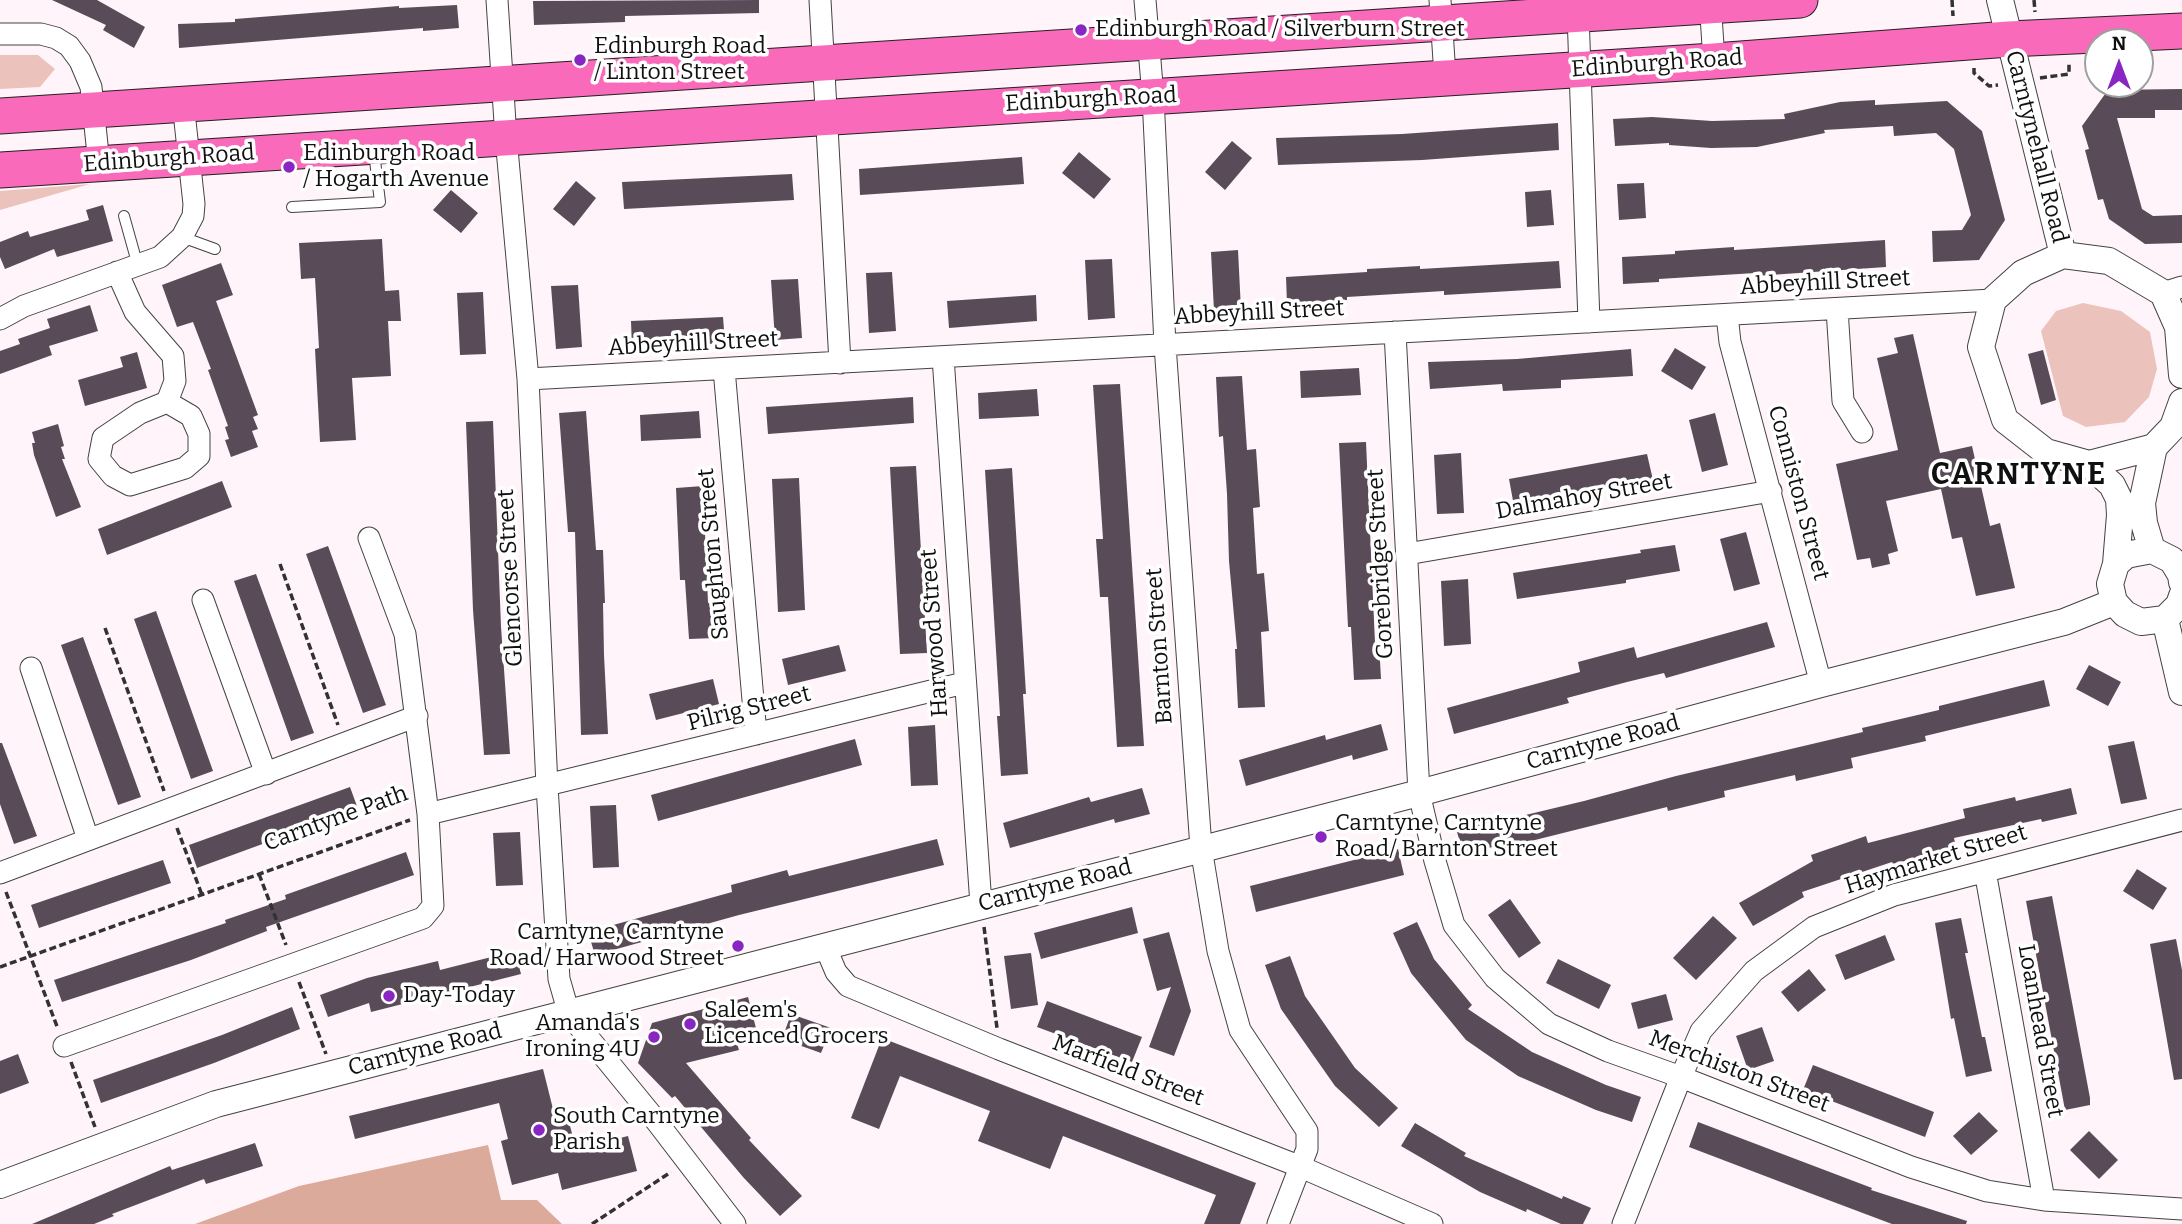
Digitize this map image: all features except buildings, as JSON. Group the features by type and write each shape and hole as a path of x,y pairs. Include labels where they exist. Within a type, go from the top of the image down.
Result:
{"main road":[{"path":"0,116 1149,42 1441,11 1578,14 1710,3 1800,0"},
{"name":"Edinburgh Road","path":"0,170 1445,76 1714,61 2008,39 2182,31"}],"street":[{"name":"Glencorse Street","path":"497,0 506,138 528,379 559,979 569,1014"},
{"path":"820,0 840,362"},
{"name":"Barnton Street","path":"1146,0 1165,345 1200,848 1218,951 1240,1030 1307,1131 1307,1149 1278,1224"},
{"name":"Carntynehall Road","path":"2000,0 2063,255"},
{"path":"1710,3 1714,61"},
{"path":"1441,11 1445,76"},
{"path":"1578,14 1588,322"},
{"path":"0,34 41,34 56,38 69,46 87,74 94,110 99,164"},
{"path":"0,318 24,306 160,257 182,237 192,216 194,204 183,103"},
{"path":"2182,375 2173,290 2109,261 2063,255 2023,273 1993,300 1981,347 2005,420 2046,452 2089,464 2112,485 2119,499 2116,564 2110,584 2114,602 2124,614 2141,622 2165,620 2179,605 2182,596"},
{"path":"117,272 135,312 173,356 175,381 167,401 141,413 103,438 99,459 113,476 130,485 185,468 199,456 199,434 191,416 167,401"},
{"name":"Abbeyhill Street","path":"528,379 1993,300"},
{"path":"1837,309 1843,401 1862,432"},
{"name":"Conniston Street","path":"1727,315 1730,342 1821,684"},
{"name":"Gorebridge Street","path":"1395,332 1419,793"},
{"name":"Harwood Street","path":"943,357 981,905"},
{"name":"Saughton Street","path":"724,369 756,734"},
{"path":"2089,464 2154,446 2174,427 2182,402"},
{"path":"2152,550 2144,523 2142,503 2154,446"},
{"name":"Dalmahoy Street","path":"1407,554 1771,491"},
{"path":"369,538 405,634 428,814"},
{"path":"2116,564 2126,555 2152,550 2172,560 2182,575 2182,582"},
{"path":"203,600 266,774"},
{"name":"Carntyne Road","path":"0,1185 229,1100 1419,793 1821,684 2064,622 2114,602"},
{"path":"2165,620 2182,692"},
{"path":"31,668 88,839"},
{"name":"Pilrig Street","path":"428,814 964,683"},
{"path":"2,881 88,839 416,716"},
{"name":"Merchiston Street","path":"1419,793 1454,925 1495,978 1549,1024 1608,1051 1911,1167 1987,1191 2044,1200 2182,1209"},
{"name":"Carntyne Path","path":"64,1046 423,918 433,906 428,814"},
{"name":"Haymarket Street","path":"1623,1224 1701,1031 1754,971 1814,927 1894,895 2182,820"},
{"name":"Loanhead Street","path":"1985,871 2044,1200"},
{"name":"Marfield Street","path":"825,946 836,972 848,986 999,1049 1301,1167 1432,1224"},
{"path":"569,1014 688,1161 735,1224"}],"lane":[{"path":"292,207 380,202 374,146"},
{"path":"124,216 138,266"},
{"path":"182,237 215,249"}],"path":[{"path":"280,564 345,744"},
{"path":"105,628 202,895"},
{"name":"Carntyne Path","path":"0,967 428,814"},
{"path":"2,881 102,1145"},
{"path":"981,905 999,1049"},
{"path":"592,1224 688,1161"}],"shaded area":[{"path":"0,55 38,55 55,69 40,87 0,89"},
{"path":"90,184 0,210 0,191"},
{"path":"2083,303 2121,311 2150,332 2157,369 2149,397 2125,422 2086,427 2063,416 2041,331 2056,311"},
{"path":"488,1145 501,1200 537,1200 562,1224 195,1224 299,1186"}],"place":[{"name":"Edinburgh Road / Silverburn Street","path":"1081,30"},
{"name":"Edinburgh Road / Linton Street","path":"580,60"},
{"name":"Edinburgh Road / Hogarth Avenue","path":"289,167"},
{"name":"Carntyne, Carntyne Road/ Barnton Street","path":"1321,837"},
{"name":"Carntyne, Carntyne Road/ Harwood Street","path":"738,946"},
{"name":"Day-Today","path":"389,996"},
{"name":"Saleem's Licenced Grocers","path":"690,1024"},
{"name":"Amanda's Ironing 4U","path":"654,1037"},
{"name":"South Carntyne Parish","path":"539,1130"}],"district":[{"name":"CARNTYNE","path":"2019,476"}]}
